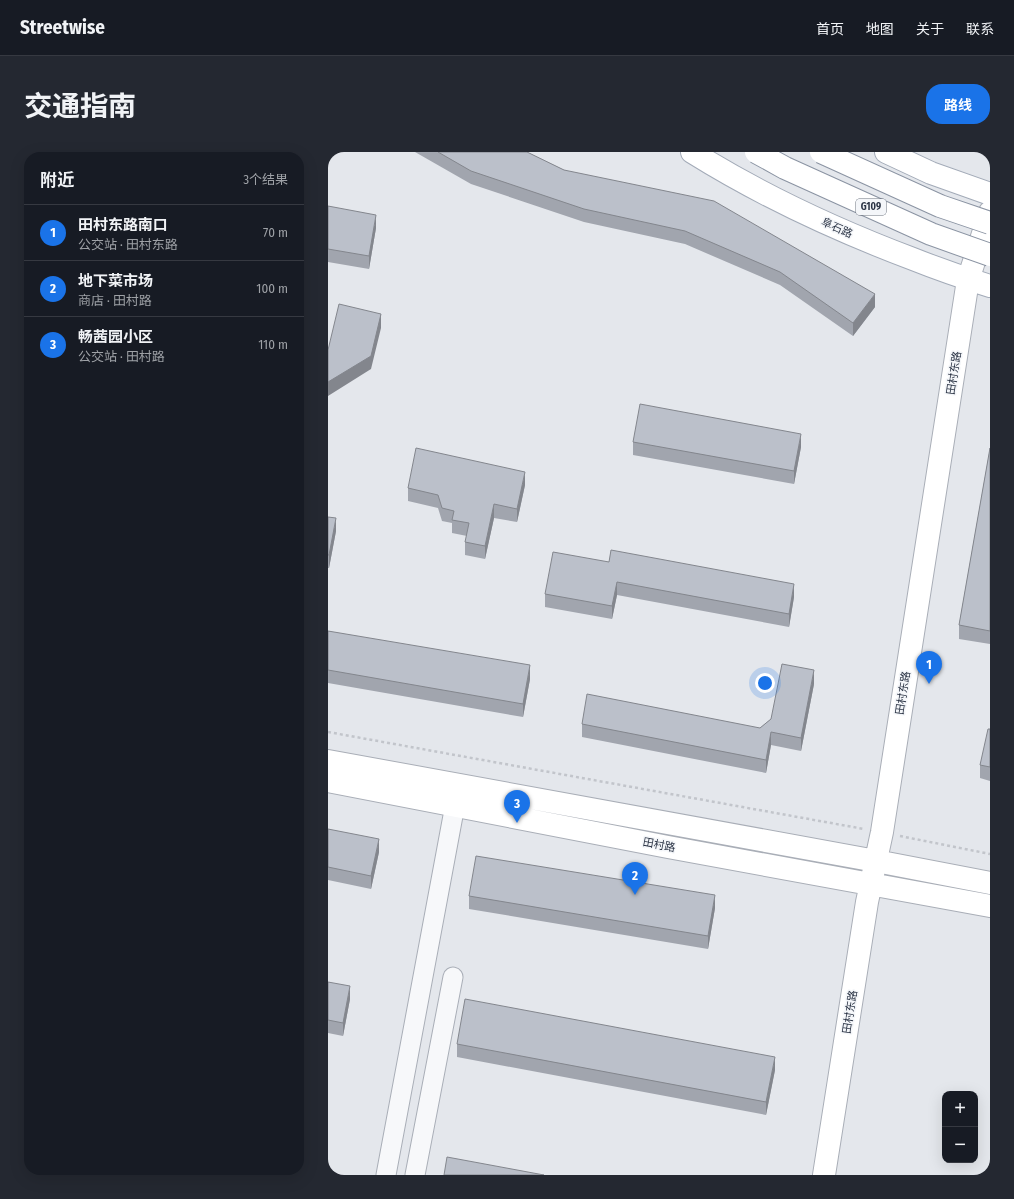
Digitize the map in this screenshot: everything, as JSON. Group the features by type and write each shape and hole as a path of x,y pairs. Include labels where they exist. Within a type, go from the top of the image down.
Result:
{"main road":[{"name":"阜石路","path":"692,152 789,206 878,246 968,280 990,286"},
{"name":"G109","path":"756,152 785,168 931,234 990,255"},
{"name":"G109","path":"821,152 940,206 990,223"},
{"path":"886,152 931,173 990,194"},
{"name":"田村东路","path":"824,1175 870,885 882,832 968,280 990,212"},
{"path":"328,761 990,883"},
{"name":"田村路","path":"328,781 870,885 990,906"}],"street":[{"path":"386,1175 455,805"},
{"path":"415,1175 453,977"}],"path":[{"path":"328,732 882,832 990,854"}],"building":[{"path":"438,152 527,152 564,170 714,201 875,294 853,323 780,272 685,231 584,209 471,171"},
{"path":"328,206 376,215 369,256 328,249"},
{"path":"339,304 381,314 371,356 328,382 328,350"},
{"path":"640,404 801,434 794,471 633,442"},
{"path":"416,448 525,472 517,509 494,504 485,546 465,542 469,523 452,520 454,511 442,508 438,495 408,488"},
{"path":"990,448 990,631 959,625"},
{"path":"328,517 336,518 329,555 328,555"},
{"path":"611,550 794,584 789,614 617,582 612,606 545,594 553,552 609,562"},
{"path":"328,631 530,665 523,704 328,670"},
{"path":"782,664 814,670 801,738 771,732 766,760 582,724 587,694 760,728 771,719"},
{"path":"988,729 990,729 990,767 980,765"},
{"path":"328,829 379,839 371,876 328,867"},
{"path":"476,856 715,895 708,936 469,896"},
{"path":"328,982 350,986 343,1023 328,1020"},
{"path":"465,999 775,1057 766,1102 457,1044"},
{"path":"447,1157 544,1175 444,1175"}],"place":[{"name":"田村东路南口","path":"929,684"},
{"name":"畅茜园小区","path":"517,823"},
{"name":"地下菜市场","path":"635,895"}]}
